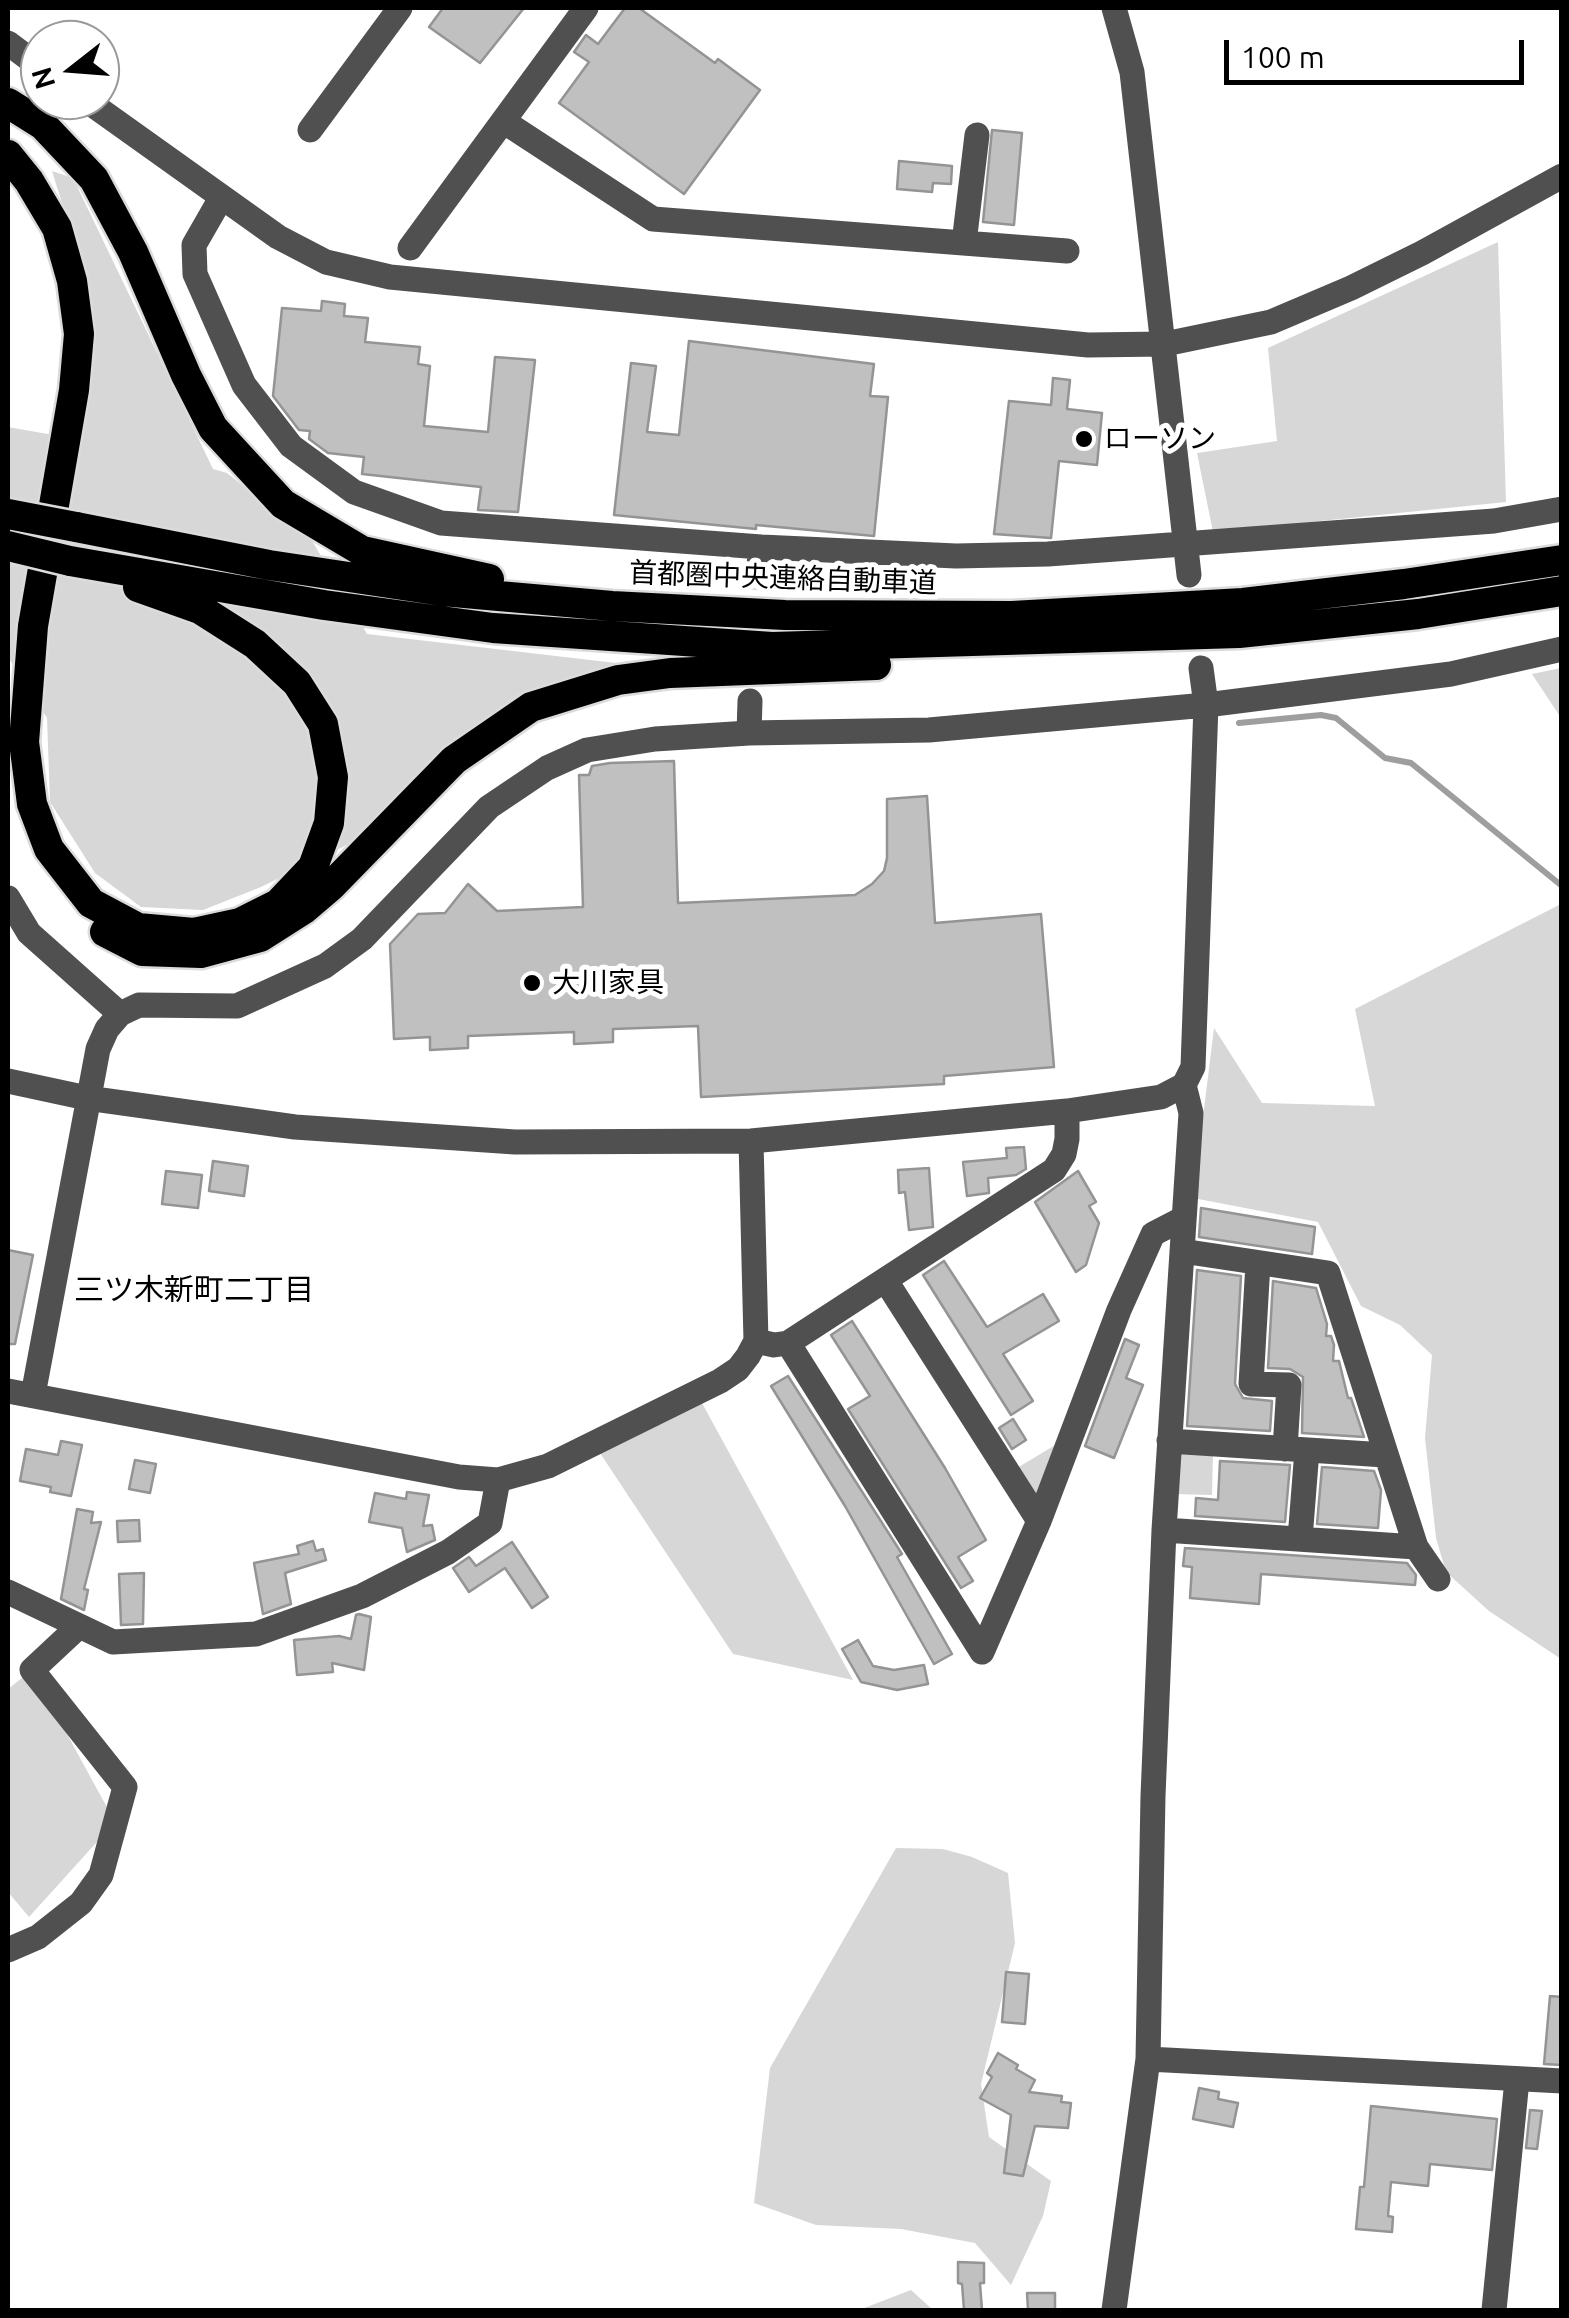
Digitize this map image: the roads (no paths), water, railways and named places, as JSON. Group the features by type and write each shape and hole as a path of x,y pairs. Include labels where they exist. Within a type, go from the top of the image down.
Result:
{"highway":[{"path":"8,103 42,125 94,180 133,252 213,428 283,504 362,551 612,606"},
{"path":"8,155 57,228 72,281 78,334 74,390 33,626 24,742 32,804 49,849 91,904 138,928 194,932 240,922 278,904 313,866 330,823 333,777 324,724 298,683 255,644 200,610 70,561"},
{"path":"8,183 27,204 53,267 62,344 8,709"},
{"name":"首都圏中央連絡自動車道","path":"8,514 270,566 442,591 612,606 786,615 1012,616 1242,604 1562,560"},
{"path":"8,546 70,561 324,604 493,628 706,645 873,646 1168,638"},
{"path":"8,777 18,825 43,874 84,921 142,951 201,953 260,937 304,909 454,760 531,707 618,680 670,673 866,666 1168,638 1418,614 1562,590"}],"street":[{"path":"310,130 400,8"},
{"path":"410,248 586,8"},
{"path":"1114,8 1132,72 1188,574"},
{"path":"114,120 278,238 326,262 390,277 1088,345 1165,344 1272,322 1438,244 1562,176"},
{"path":"503,121 653,219 1067,252"},
{"path":"964,243 977,135"},
{"path":"221,198 194,245 195,274 244,386 291,446 354,492 441,523 760,547 956,556 1186,546 1494,521 1562,508"},
{"path":"758,574 760,547"},
{"path":"751,1141 756,1341 738,1369 720,1381 574,1456 498,1480 459,1477 20,1393 98,1049 107,1029 120,1014 138,1005 237,1006 325,966 362,938 490,807 548,768 587,750 655,739 929,730 1206,704 1451,674 1562,649"},
{"path":"8,1081 87,1098 295,1127 515,1142 751,1141 1066,1111 1161,1098 1184,1085 1193,1067 1206,704 1201,668"},
{"path":"749,733 750,701"},
{"path":"8,898 29,933 120,1014"},
{"path":"1114,2310 1148,2058 1152,1796 1164,1530 1191,1112 1184,1085"},
{"path":"756,1341 774,1346 788,1343 1054,1170 1064,1154 1066,1111"},
{"path":"788,1343 982,1652 1039,1521 1119,1310 1153,1234 1184,1218"},
{"path":"1182,1250 1328,1273 1416,1547 1438,1579"},
{"path":"1258,1263 1251,1384 1289,1385 1300,1539"},
{"path":"886,1281 1039,1521"},
{"path":"1170,1441 1385,1456"},
{"path":"8,1592 113,1642 256,1634 362,1596 448,1552 490,1523 498,1480"},
{"path":"1164,1530 1416,1547"},
{"path":"8,1950 38,1937 81,1903 100,1875 126,1787 32,1670 77,1628"},
{"path":"1148,2058 1562,2081"},
{"path":"1494,2310 1516,2080"}],"waterway":[{"path":"1239,723 1321,715 1336,718 1385,758 1411,763 1562,886"}],"tunnel":[{"path":"752,664 758,574"}],"place":[{"name":"ローソン","path":"1084,439"},
{"name":"大川家具","path":"532,983"}],"district":[{"name":"三ツ木新町二丁目","path":"194,1290"}]}
